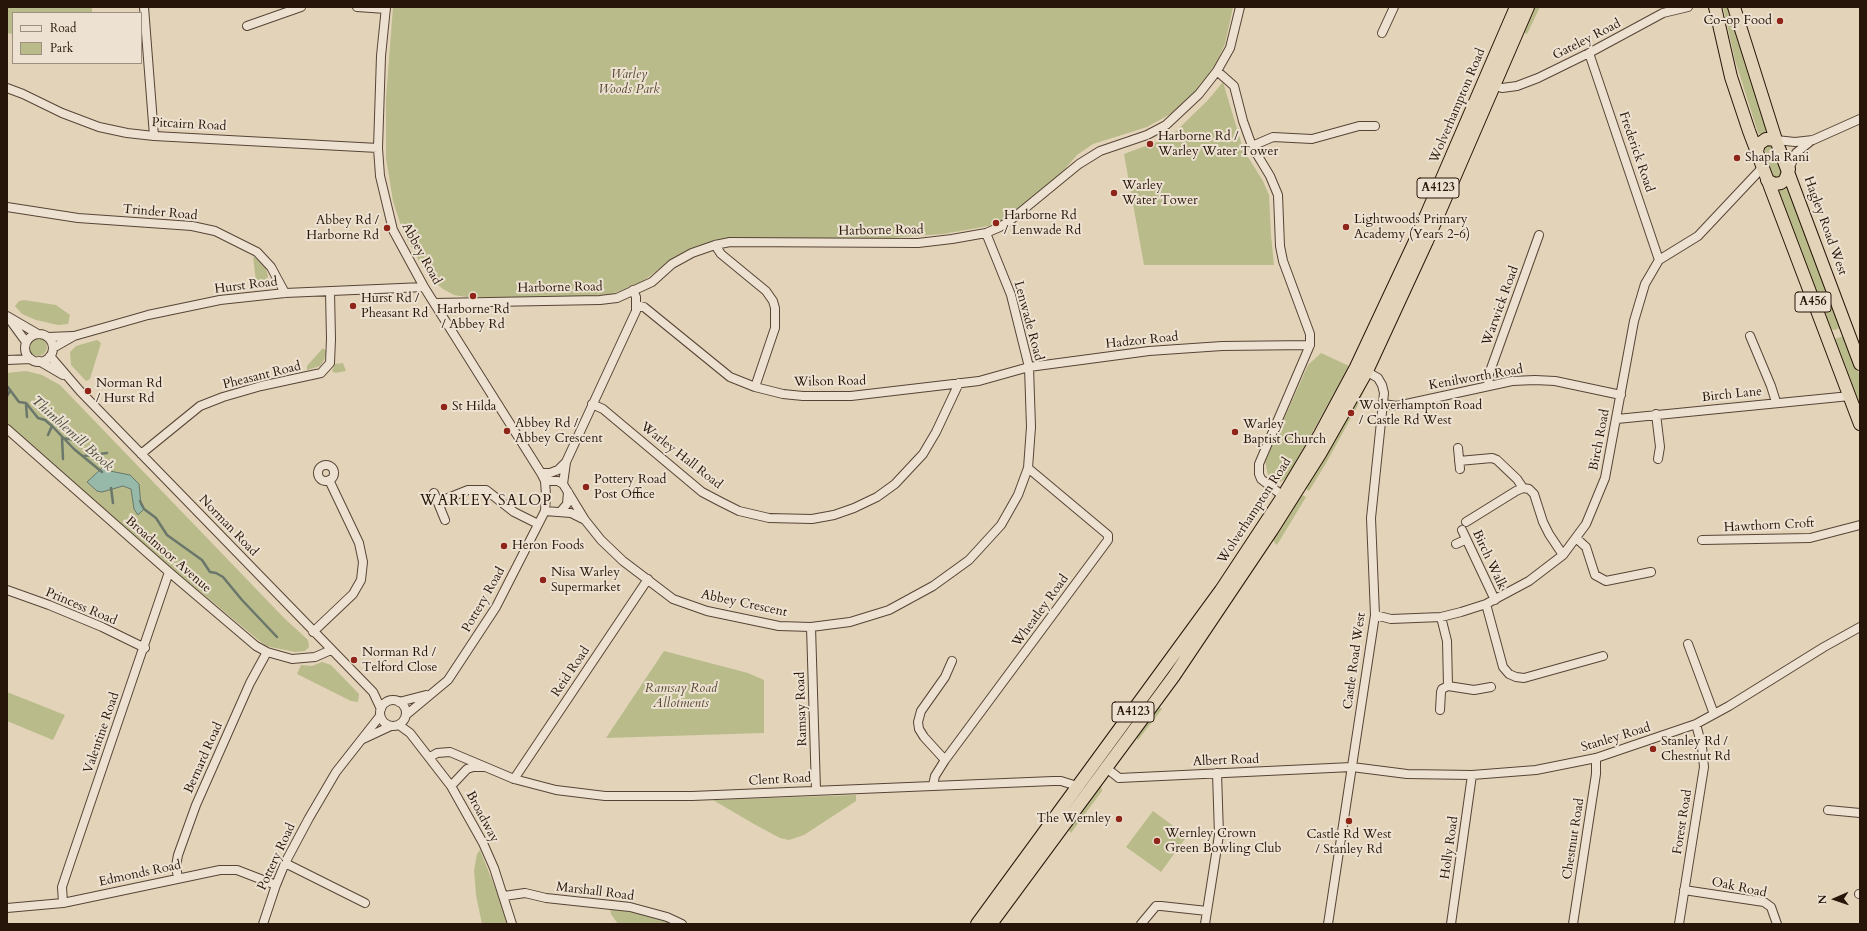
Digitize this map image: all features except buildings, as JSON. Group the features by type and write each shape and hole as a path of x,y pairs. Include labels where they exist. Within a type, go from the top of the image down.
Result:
{"highway":[{"name":"Wolverhampton Road","path":"977,924 1320,454 1361,369 1427,241 1489,83 1516,7"},
{"name":"Wolverhampton Road","path":"1489,83 1528,7"},
{"name":"A456","path":"1715,7 1731,77 1762,168 1860,424"},
{"name":"Hagley Road West","path":"1734,7 1776,140 1860,364"},
{"path":"1757,151 1759,144 1766,139 1776,140"},
{"path":"1767,180 1776,184 1781,183 1785,180 1788,169"},
{"path":"1826,336 1847,329"},
{"name":"Wolverhampton Road","path":"991,924 1105,767 1174,676 1287,498"},
{"path":"1077,786 1105,767"}],"street":[{"path":"144,7 154,136"},
{"path":"247,26 301,7"},
{"path":"358,7 386,8"},
{"name":"Harborne Road","path":"435,304 600,300 617,298 652,282 672,264 685,257 715,245 730,242 918,243 986,233 1000,227 1012,219 1079,164 1100,151 1147,135 1166,125 1199,94 1217,71 1230,48 1240,7"},
{"path":"1382,33 1394,7"},
{"name":"Gateley Road","path":"1489,83 1502,88 1516,86 1589,53 1663,13 1688,7"},
{"name":"Abbey Road","path":"386,8 381,56 378,148 380,176 393,230 424,286 545,481"},
{"name":"Frederick Road","path":"1589,53 1658,260"},
{"path":"1217,71 1234,86 1243,121 1252,146 1270,176 1278,194 1280,246 1310,334 1310,345 1258,464 1261,479 1287,498"},
{"name":"Pitcairn Road","path":"7,88 62,113 99,127 154,136 378,148"},
{"path":"1788,169 1796,153 1813,140 1860,119"},
{"path":"1252,146 1273,137 1312,139 1359,126 1375,126"},
{"path":"1359,126 1359,136"},
{"path":"1776,140 1795,142 1813,140"},
{"path":"1658,260 1698,236 1762,168"},
{"name":"Trinder Road","path":"7,208 78,218 192,226 215,231 257,252 270,267 285,293"},
{"name":"Lenwade Road","path":"986,233 1011,295 1029,367 1031,427 1028,468"},
{"name":"Warwick Road","path":"1488,386 1489,374 1539,235"},
{"path":"715,245 721,254 766,291 776,308 775,328 755,388"},
{"name":"Birch Road","path":"1375,615 1391,619 1441,617 1486,604 1529,581 1563,555 1586,524 1604,478 1617,419 1634,321 1645,284 1658,260"},
{"name":"Hurst Road","path":"48,337 74,336 141,317 220,300 285,293 330,292 424,286"},
{"path":"545,481 558,481 563,484 566,462 636,310 636,297 633,290"},
{"name":"Pheasant Road","path":"141,454 200,406 223,397 261,386 321,373 330,363 330,292"},
{"name":"Wilson Road","path":"636,305 644,307 730,377 755,388 782,394 824,397 851,396 979,381"},
{"path":"7,316 38,334 48,337 51,352 45,360 7,360"},
{"path":"7,316 35,360"},
{"path":"7,360 26,346 31,336 38,334"},
{"name":"Hurst Road","path":"51,352 74,336"},
{"path":"1750,336 1772,386 1776,402"},
{"name":"Hadzor Road","path":"979,381 1029,367 1149,351 1222,346 1310,345"},
{"name":"Norman Road","path":"51,352 66,376 313,632 372,692 390,700"},
{"name":"Norman Road","path":"35,360 66,376"},
{"name":"Castle Road West","path":"1328,924 1375,615 1371,518 1383,404 1382,385 1378,378 1361,369"},
{"name":"Kenilworth Road","path":"1383,404 1397,406 1512,381 1555,382 1621,395"},
{"name":"Warley Hall Road","path":"592,404 603,409 702,492 721,502 739,510 769,518 812,519 834,515 854,508 877,497 895,484 923,454 936,432 959,383"},
{"name":"Birch Lane","path":"1617,419 1776,402 1850,396"},
{"path":"1656,414 1660,447 1658,459"},
{"name":"Broadmoor Avenue","path":"7,429 169,572 256,646 267,652 292,659 315,657 331,650"},
{"path":"1458,448 1459,465 1492,458 1498,460 1517,479 1523,488"},
{"path":"541,473 550,473 558,470 566,462"},
{"name":"Abbey Crescent","path":"563,484 601,540 623,561 673,598 707,610 779,626 810,627 850,622 890,610 933,586 969,560 1001,525 1018,495 1028,468"},
{"name":"Wheatley Road","path":"933,785 935,776 945,760 1108,540 1108,535 1028,468"},
{"path":"313,632 353,594 361,580 363,562 360,543 330,480"},
{"name":"Pottery Road","path":"405,716 428,695 448,680 496,607 544,511 546,495 545,481"},
{"path":"1466,522 1523,488 1529,489 1534,494 1543,522 1563,555"},
{"path":"438,502 468,490 486,490 514,512 538,524"},
{"path":"561,511 567,504 568,492"},
{"path":"434,493 445,520"},
{"path":"544,511 561,511 571,513 586,520"},
{"name":"Hawthorn Croft","path":"1702,540 1810,538 1860,525"},
{"name":"Birch Walk","path":"1462,530 1495,600"},
{"path":"1576,538 1586,547 1596,575 1606,580 1651,572"},
{"path":"1456,544 1466,540"},
{"name":"Valentine Road","path":"63,903 62,887 145,648 169,572"},
{"name":"Reid Road","path":"514,779 648,579"},
{"name":"Princess Road","path":"7,590 95,624 145,648"},
{"path":"1486,604 1504,667 1509,674 1524,678 1603,656"},
{"path":"1441,617 1447,640 1448,686"},
{"name":"Ramsay Road","path":"810,627 816,790"},
{"name":"Stanley Road","path":"1352,767 1406,774 1472,776 1536,770 1596,758 1696,724 1860,627"},
{"path":"1688,644 1714,714"},
{"name":"Bernard Road","path":"178,878 176,866 178,855 196,805 250,683 267,652"},
{"path":"945,760 924,737 919,729 918,722 921,711 945,677 952,660"},
{"path":"1440,710 1442,689 1448,686 1474,690 1491,687"},
{"name":"Norman Road","path":"372,692 380,712"},
{"name":"Pottery Road","path":"399,702 428,695"},
{"path":"390,700 399,702 404,707 405,716 395,726 384,723 380,712 383,705 390,700"},
{"name":"Pottery Road","path":"264,924 285,863 336,772 380,712"},
{"name":"Broadway","path":"405,716 410,733"},
{"name":"Forest Road","path":"1679,924 1704,767 1702,747 1696,724"},
{"name":"Pottery Road","path":"358,742 395,726"},
{"name":"Broadway","path":"395,726 410,733 430,756 451,786 483,843 504,896 512,924"},
{"name":"Clent Road","path":"430,756 437,753 450,752 514,779 556,790 605,796 692,796 1053,781 1061,781 1077,786"},
{"name":"Chestnut Road","path":"1573,924 1596,774 1596,758"},
{"name":"Clent Road","path":"451,786 467,770 473,767 486,768"},
{"name":"Albert Road","path":"1105,767 1119,778 1352,767"},
{"path":"1205,924 1219,835 1217,773"},
{"name":"Holly Road","path":"1451,924 1472,776"},
{"path":"1828,810 1860,813"},
{"path":"285,863 365,903"},
{"name":"Edmonds Road","path":"8,910 63,903 220,870 237,870 276,886"},
{"name":"Oak Road","path":"1684,890 1764,902 1771,907 1777,924"},
{"name":"Marshall Road","path":"504,896 525,893 546,898 630,907 667,917 682,924"},
{"path":"1141,924 1156,906 1207,911"}],"green space":[{"path":"7,7 92,7 92,12 12,12 12,34 7,33"},
{"name":"Warley Woods Park","path":"393,7 1233,7 1225,44 1216,63 1202,85 1174,112 1147,127 1093,144 1077,155 1058,177 1020,209 994,225 943,234 888,238 722,239 688,250 669,261 642,282 612,294 581,297 466,297 454,295 443,289 432,280 423,268 403,232 393,201 386,158 386,98"},
{"path":"1533,7 1540,7 1527,34 1522,32"},
{"path":"1723,7 1730,7 1768,132 1762,136 1758,133 1735,60"},
{"path":"1223,82 1243,149 1263,181 1269,195 1274,265 1144,265 1124,154 1170,137 1208,100"},
{"path":"1769,143 1774,147 1784,174 1779,179 1773,178 1764,148"},
{"path":"1786,185 1792,196 1842,327 1835,330 1829,329 1777,188"},
{"path":"253,256 266,268 268,276 267,281 256,282"},
{"path":"24,300 56,305 70,315 68,324 58,325 36,320 22,314 15,306 19,301"},
{"path":"1844,336 1860,376 1860,413 1834,339"},
{"path":"38,338 44,341 47,347 44,353 38,356 32,353 29,347 32,341"},
{"path":"97,340 101,343 90,379 86,381 71,365 70,352 76,346"},
{"path":"323,348 326,351 324,360 320,366 307,370 307,366"},
{"path":"1321,353 1349,366 1287,478 1280,482 1268,475 1265,461 1308,365"},
{"path":"343,363 346,371 335,373 332,371 335,364"},
{"name":"Thimblemill Brook","path":"26,371 42,375 60,385 284,618 308,640 309,647 305,651 295,652 266,646 115,521 7,424 7,373"},
{"path":"1367,379 1369,380 1357,407 1309,491 1305,488"},
{"path":"1300,494 1306,497 1277,545 1274,542 1274,538"},
{"name":"Ramsay Road Allotments","path":"664,651 748,673 764,680 764,733 606,738"},
{"path":"322,662 331,665 359,694 358,702 351,701 297,674 301,665 312,666"},
{"path":"7,692 65,715 53,740 7,721"},
{"path":"1158,706 1162,709 1138,740 1135,736"},
{"path":"1101,785 1102,791 1071,833 1068,829"},
{"path":"856,795 856,801 804,835 789,840 780,838 713,800"},
{"name":"Wernley Crown Green Bowling Club","path":"1153,811 1187,836 1161,872 1126,847"},
{"path":"480,850 498,895 507,924 482,924 476,895 474,870 477,854"},
{"path":"612,908 639,912 674,924 618,924 611,914 610,909"}],"shaded area":[{"path":"103,467 110,471 130,475 139,484 141,505 144,509 138,515 134,509 131,489 123,486 102,492 97,491 87,482"}],"waterway":[{"name":"Thimblemill Brook","path":"7,386 19,402 26,403 38,418 45,420 74,449 102,472"},
{"name":"Thimblemill Brook","path":"7,396 10,391"},
{"path":"26,404 27,417"},
{"path":"48,435 52,426"},
{"name":"Thimblemill Brook","path":"63,459 62,438 83,441"},
{"path":"84,456 107,453"},
{"path":"111,488 113,503"},
{"name":"Thimblemill Brook","path":"140,501 144,509 156,518 167,535 202,560 210,572 216,573 223,577 242,600 277,637"}],"place":[{"name":"Co-op Food","path":"1780,21"},
{"name":"Harborne Rd / Warley Water Tower","path":"1150,144"},
{"name":"Shapla Rani","path":"1737,158"},
{"name":"Warley Water Tower","path":"1114,193"},
{"name":"Harborne Rd / Lenwade Rd","path":"996,223"},
{"name":"Lightwoods Primary Academy (Years 2-6)","path":"1346,227"},
{"name":"Abbey Rd / Harborne Rd","path":"387,228"},
{"name":"Harborne Rd / Abbey Rd","path":"473,296"},
{"name":"Hurst Rd / Pheasant Rd","path":"353,306"},
{"name":"Norman Rd / Hurst Rd","path":"88,391"},
{"name":"St Hilda","path":"444,407"},
{"name":"Wolverhampton Road / Castle Rd West","path":"1351,413"},
{"name":"Abbey Rd / Abbey Crescent","path":"507,431"},
{"name":"Warley Baptist Church","path":"1235,432"},
{"name":"Pottery Road Post Office","path":"586,487"},
{"name":"Heron Foods","path":"504,546"},
{"name":"Nisa Warley Supermarket","path":"543,580"},
{"name":"Norman Rd / Telford Close","path":"354,660"},
{"name":"Stanley Rd / Chestnut Rd","path":"1653,749"},
{"name":"The Wernley","path":"1119,819"},
{"name":"Castle Rd West / Stanley Rd","path":"1349,821"},
{"name":"Wernley Crown Green Bowling Club","path":"1157,841"}],"district":[{"name":"WARLEY SALOP","path":"486,502"}]}
